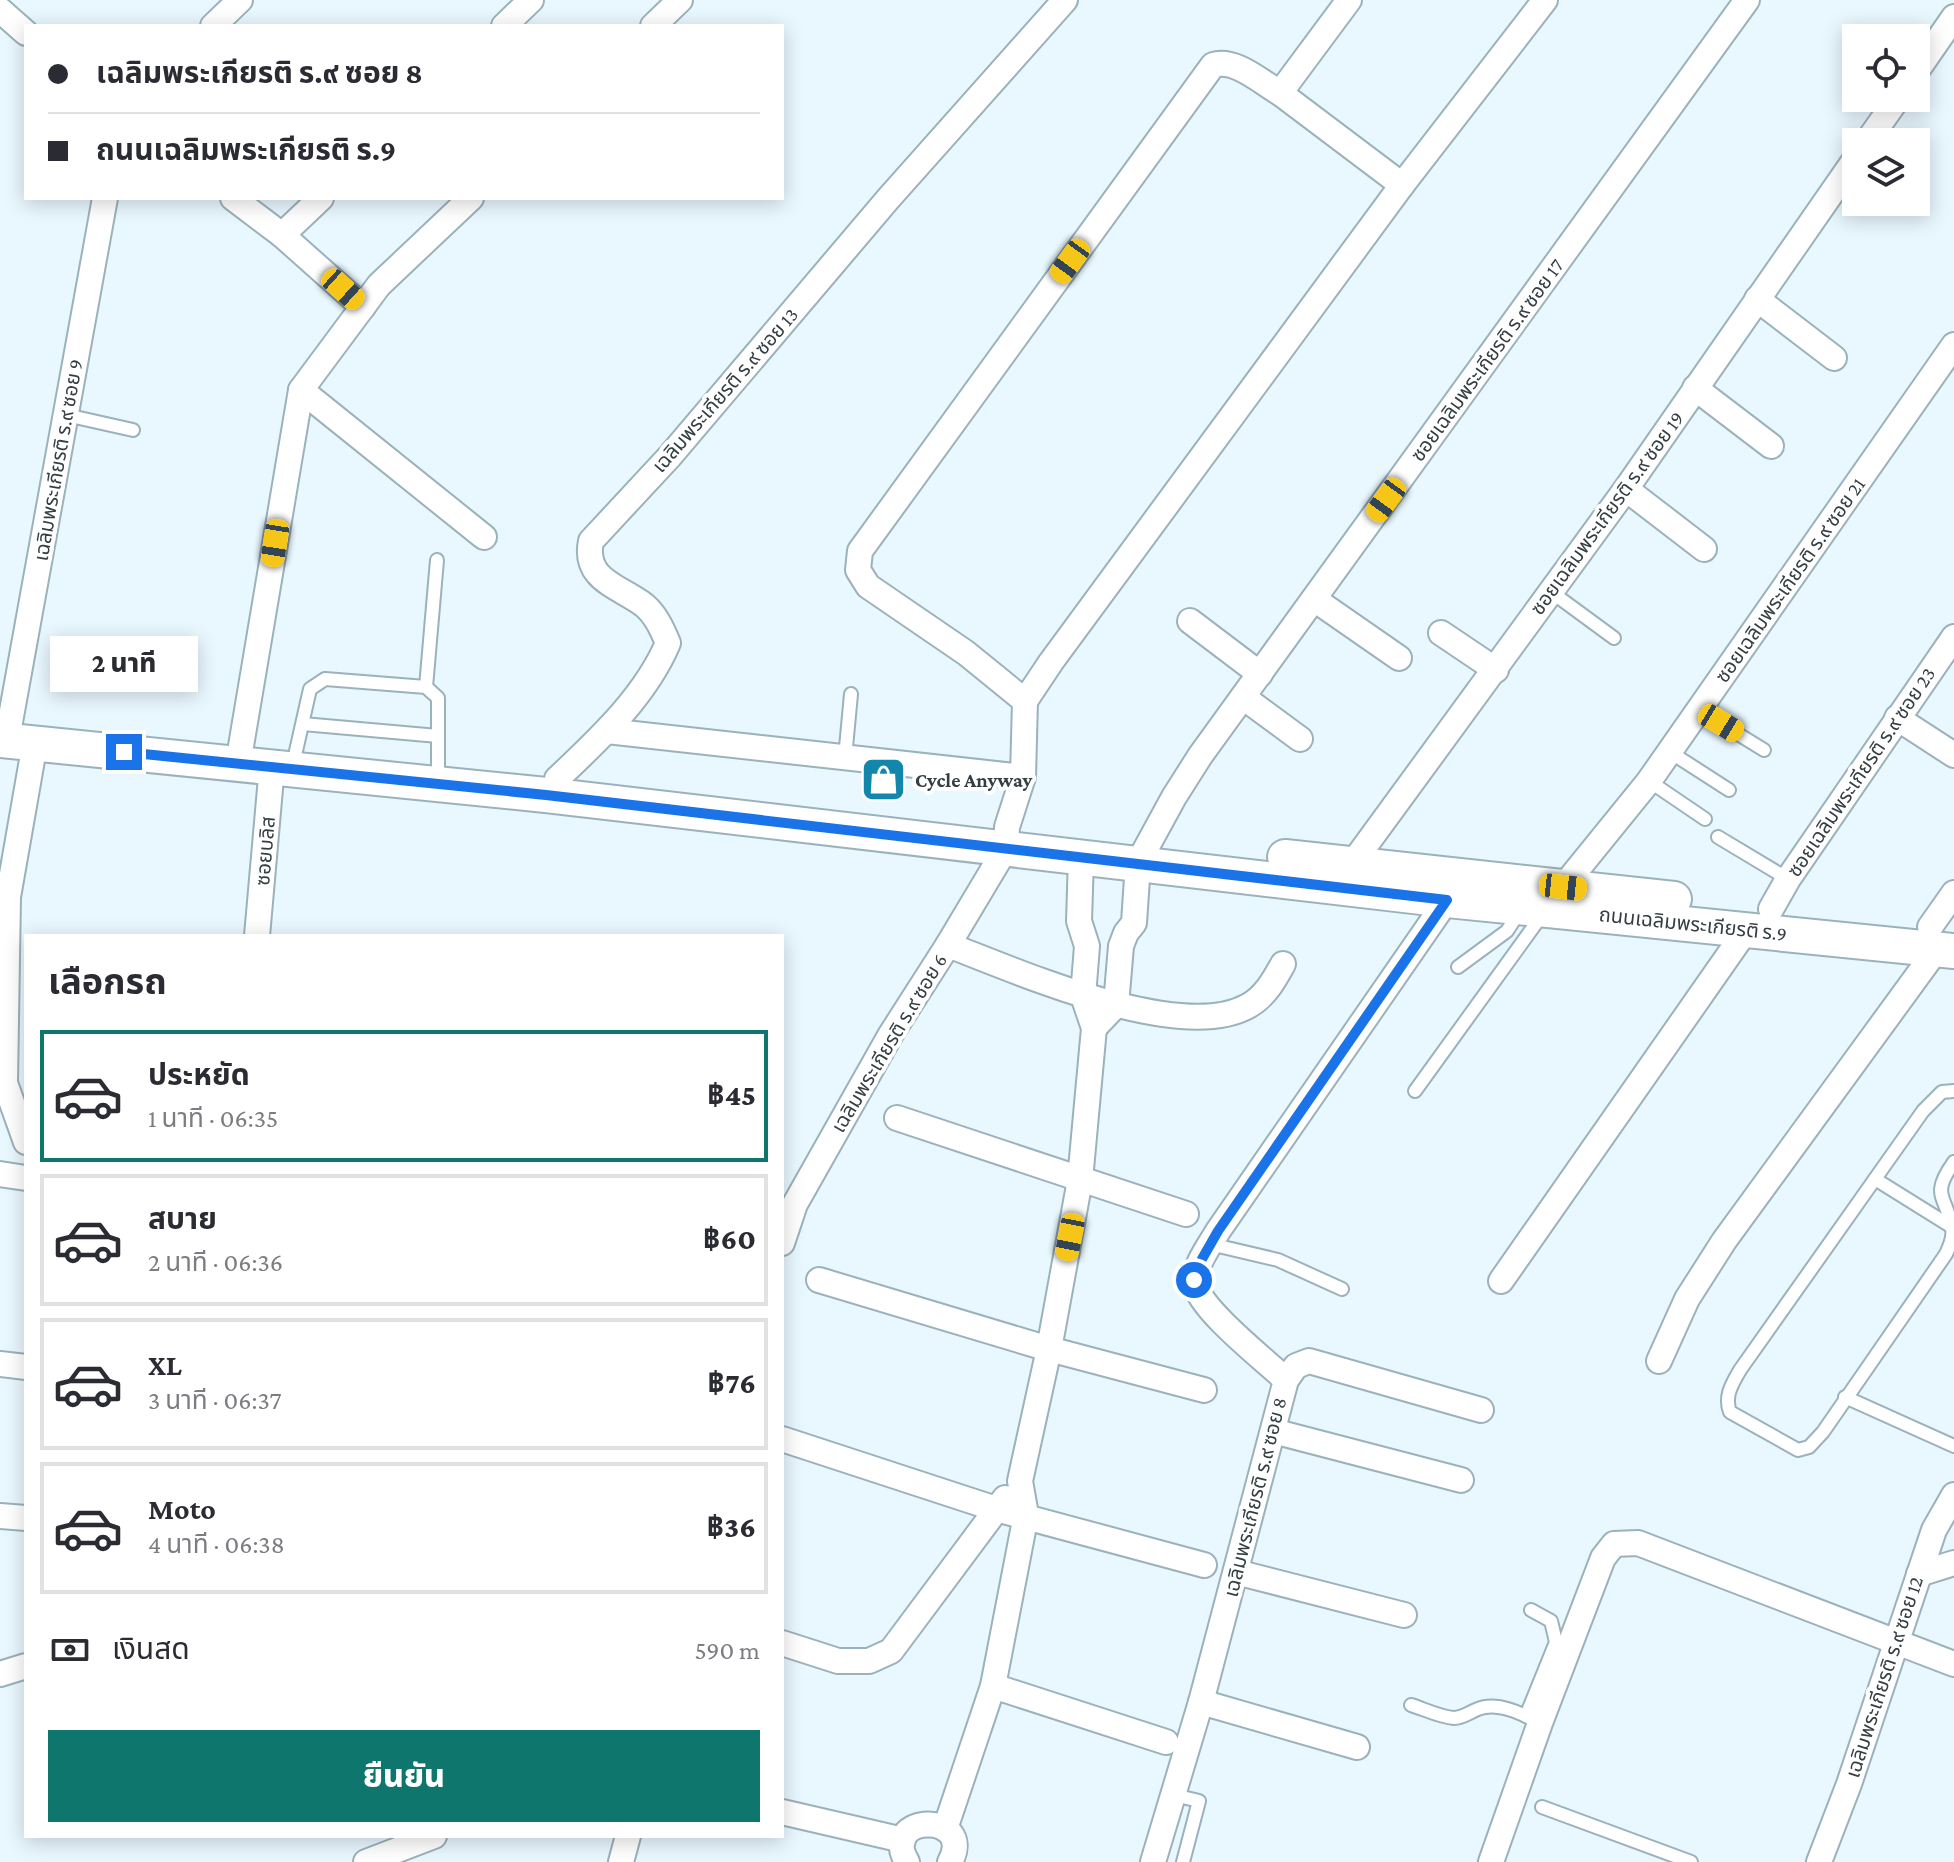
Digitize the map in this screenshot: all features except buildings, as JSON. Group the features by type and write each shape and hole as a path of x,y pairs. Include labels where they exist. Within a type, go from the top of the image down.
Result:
{"main road":[{"name":"ถนนเฉลิมพระเกียรติ ร.9","path":"10,733 241,746 291,753"},
{"name":"ถนนเฉลิมพระเกียรติ ร.9","path":"10,733 438,762 1006,838 1081,858 1145,853 1352,864 1542,901"},
{"name":"ถนนเฉลิมพระเกียรติ ร.9","path":"438,762 1006,838 1145,853 1447,900 1542,901 1759,919 1944,939"}],"street":[{"path":"215,24 240,0"},
{"path":"506,24 531,0"},
{"path":"655,24 680,0"},
{"name":"เฉลิมพระเกียรติ ร.๙ ซอย 13","path":"557,779 607,731 658,667 668,643 658,620 644,606 595,572 588,555 591,541 670,456 888,199 1065,0"},
{"path":"1280,93 1349,0"},
{"path":"1402,185 1280,93 1232,65 1222,62 1213,65 860,551 858,570 868,586 966,653 1025,701 1402,185 1545,0"},
{"name":"ซอยเฉลิมพระเกียรติ ร.๙ ซอย 17","path":"1145,853 1174,797 1243,697 1747,0"},
{"path":"0,10 24,31"},
{"path":"1930,52 1954,17"},
{"name":"ซอยเฉลิมพระเกียรติ ร.๙ ซอย 19","path":"1352,864 1626,489 1842,178"},
{"name":"เฉลิมพระเกียรติ ร.๙ ซอย 9","path":"24,1136 5,1083 10,733 105,200"},
{"path":"236,200 282,235 363,307"},
{"path":"282,235 319,200"},
{"path":"241,746 301,390 379,285 469,200"},
{"path":"1757,299 1834,358"},
{"name":"ซอยเฉลิมพระเกียรติ ร.๙ ซอย 21","path":"1542,901 1649,781 1954,345"},
{"path":"1695,388 1771,446"},
{"path":"301,390 484,537"},
{"path":"1626,489 1704,549"},
{"path":"1314,599 1399,658"},
{"path":"1190,621 1260,674"},
{"path":"1441,633 1496,670"},
{"name":"ซอยเฉลิมพระเกียรติ ร.๙ ซอย 23","path":"1501,1281 1788,879 1954,637"},
{"path":"1243,697 1300,739"},
{"name":"เฉลิมพระเกียรติ ร.๙ ซอย 6","path":"784,1237 795,1204 891,1034 948,945 1006,838 1023,777 1025,701"},
{"path":"1897,718 1954,755"},
{"path":"607,731 1023,777"},
{"name":"ซอยบลิส","path":"257,934 291,753"},
{"path":"1094,1028 1116,1005 1121,946 1134,923 1145,853"},
{"path":"945,1829 993,1686 1026,1515 1020,1481 1049,1349 1080,1180 1094,1028 1083,996 1087,946 1079,921 1081,858"},
{"path":"1659,1361 1687,1299 1724,1241 1944,939 1954,893"},
{"name":"เฉลิมพระเกียรติ ร.๙ ซอย 8","path":"1153,1862 1201,1702 1286,1380 1214,1314 1200,1296 1194,1280 1210,1244 1447,900"},
{"path":"948,945 1083,996 1116,1005 1202,1017 1248,1006 1269,988 1283,964"},
{"path":"897,1118 1186,1214"},
{"path":"0,1174 24,1178"},
{"path":"819,1280 1049,1349 1204,1390"},
{"path":"1286,1380 1296,1366 1309,1361 1481,1410"},
{"path":"0,1364 24,1367"},
{"path":"1273,1431 1461,1480"},
{"path":"784,1440 996,1509 1204,1565"},
{"path":"784,1644 838,1661 869,1661 891,1651 1020,1481"},
{"name":"เฉลิมพระเกียรติ ร.๙ ซอย 12","path":"1819,1862 1849,1784 1934,1530 1954,1495"},
{"path":"0,1516 24,1518"},
{"path":"1491,1862 1533,1719 1603,1558 1614,1544 1638,1543 1954,1664"},
{"path":"1919,1574 1954,1563"},
{"path":"1236,1572 1404,1615"},
{"path":"0,1674 24,1667"},
{"path":"993,1686 1166,1742"},
{"path":"1201,1702 1357,1747"},
{"path":"784,1813 905,1851 910,1829 921,1823 934,1823 945,1829 959,1860"},
{"path":"366,1862 429,1838"},
{"path":"621,1862 627,1838"}],"lane":[{"path":"66,415 133,430"},
{"path":"426,687 437,560"},
{"path":"1550,591 1614,638"},
{"path":"291,753 310,689 325,679 426,687 438,698 438,762"},
{"path":"845,758 851,694"},
{"path":"1699,710 1764,750"},
{"path":"1670,752 1729,790"},
{"path":"1649,781 1705,819"},
{"path":"1718,837 1788,879"},
{"path":"1458,967 1507,931 1518,914 1542,901"},
{"path":"1415,1091 1542,901"},
{"path":"1954,1091 1942,1092 1933,1100 1740,1370 1730,1388 1727,1403 1730,1412 1798,1450 1809,1447 1823,1432 1946,1254 1952,1227 1940,1193 1941,1180 1954,1162"},
{"path":"1875,1179 1952,1227"},
{"path":"1210,1244 1278,1260 1342,1289"},
{"path":"1845,1397 1954,1446"},
{"path":"1411,1705 1450,1718 1459,1718 1493,1706 1533,1719 1556,1642 1551,1621 1531,1610"},
{"path":"1174,1795 1199,1801 1183,1862"},
{"path":"1542,1807 1691,1862"}],"place":[{"name":"Cycle Anyway","path":"884,780"}],"route":[{"path":"124,752 546,795 1447,900 1218,1231 1194,1280"}]}
